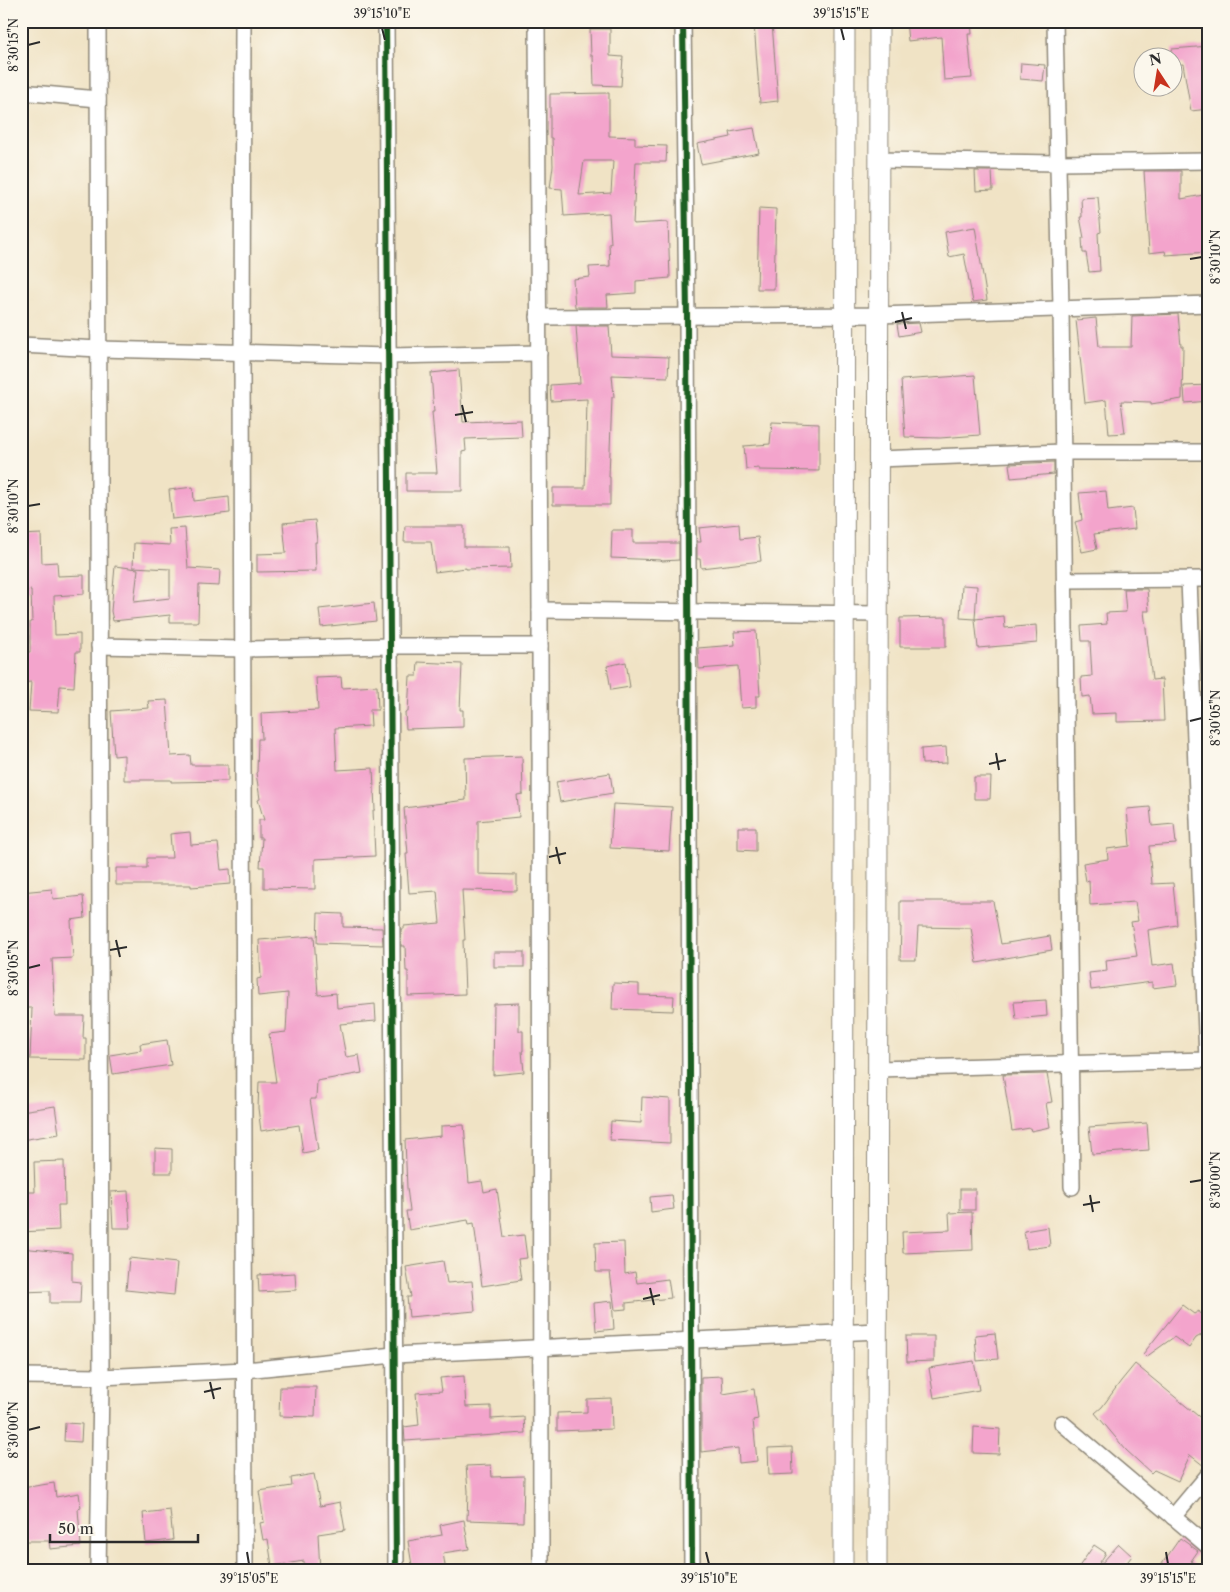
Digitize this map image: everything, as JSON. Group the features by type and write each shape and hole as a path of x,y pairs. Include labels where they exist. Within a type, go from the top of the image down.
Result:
{"street":[{"path":"98,21 101,1377 98,1571"},
{"path":"243,21 245,1571"},
{"path":"386,21 396,1571"},
{"path":"537,21 541,1571"},
{"path":"682,21 687,316 692,1571"},
{"path":"843,1571 845,21"},
{"path":"876,1571 879,21"},
{"path":"1055,21 1061,310 1072,1187"},
{"path":"21,92 98,99"},
{"path":"878,160 1058,163 1209,161"},
{"path":"538,317 845,316 1209,304"},
{"path":"21,345 99,349 389,356 539,353"},
{"path":"878,459 1063,452 1209,452"},
{"path":"877,1069 1207,1060 1203,805 1189,579"},
{"path":"1064,580 1209,579"},
{"path":"540,610 878,614"},
{"path":"99,646 243,649 390,646 540,646"},
{"path":"21,1376 101,1377 245,1370 394,1355 877,1331"},
{"path":"1062,1423 1209,1546"},
{"path":"1173,1517 1209,1474"}],"building":[{"path":"906,21 925,21 925,24 971,21 972,34 968,34 972,78 944,80 941,37 908,41"},
{"path":"772,23 778,101 760,103 754,24"},
{"path":"590,29 610,29 610,56 623,57 621,86 594,85"},
{"path":"1209,46 1209,109 1191,111 1182,64 1182,48"},
{"path":"1021,63 1045,65 1043,81 1020,79"},
{"path":"609,93 609,136 635,137 635,145 667,146 666,162 636,162 633,224 668,222 670,278 636,281 636,293 607,295 608,307 575,307 573,279 590,277 589,267 610,266 609,213 564,216 562,189 550,188 553,166 552,138 550,138 550,94","holes":["584,161 613,161 611,193 579,195"]},
{"path":"754,128 759,153 701,164 697,144 731,137 730,132"},
{"path":"975,171 992,171 993,190 976,191"},
{"path":"1144,171 1181,171 1181,199 1209,194 1209,252 1166,255 1165,251 1149,253"},
{"path":"1098,197 1101,232 1098,233 1100,271 1089,272 1086,253 1083,253 1082,238 1084,238 1080,217 1082,217 1081,198"},
{"path":"759,208 776,209 774,289 757,289"},
{"path":"975,227 987,300 973,302 964,254 949,257 945,232"},
{"path":"1178,314 1181,346 1183,346 1182,399 1151,404 1151,402 1121,401 1125,433 1109,434 1106,400 1085,403 1076,320 1096,318 1099,347 1131,347 1132,316"},
{"path":"919,323 921,332 899,336 897,324"},
{"path":"576,326 609,326 611,355 669,357 668,377 612,375 614,397 612,397 609,477 610,505 553,505 553,488 585,488 587,399 551,401 550,385 580,383"},
{"path":"459,370 463,422 521,420 522,437 465,439 466,451 462,452 462,491 406,491 406,473 437,473 431,373"},
{"path":"975,375 980,435 940,438 905,437 901,380"},
{"path":"1209,385 1209,401 1185,403 1184,386"},
{"path":"772,422 819,424 819,471 746,469 744,446 770,444"},
{"path":"1054,462 1054,474 1011,478 1009,464"},
{"path":"193,487 194,501 229,497 230,513 172,519 169,490"},
{"path":"1106,491 1108,511 1133,508 1135,529 1094,534 1097,549 1082,552 1075,522 1082,520 1079,493"},
{"path":"315,520 317,542 315,542 316,571 257,572 257,554 286,553 283,523"},
{"path":"739,524 740,539 758,537 761,561 701,568 700,559 697,559 697,542 701,542 699,528"},
{"path":"405,526 464,526 464,547 510,547 511,568 466,568 435,572 431,542 404,542"},
{"path":"185,528 188,568 220,570 219,586 199,585 198,622 170,622 170,615 113,621 111,611 115,566 138,569 134,602 170,598 170,569 133,567 134,543 170,545 169,529"},
{"path":"612,530 633,530 633,543 679,543 679,560 611,558"},
{"path":"41,534 42,563 57,562 58,576 84,575 84,594 54,596 55,635 80,634 80,652 76,652 74,687 60,686 58,712 29,711 31,682 21,683 21,652 30,652 30,622 32,622 31,590 21,592 21,535"},
{"path":"962,585 977,586 975,619 960,618"},
{"path":"1124,589 1147,589 1149,611 1144,611 1152,680 1162,679 1164,721 1117,722 1117,713 1092,714 1090,696 1082,697 1081,677 1092,676 1090,641 1082,641 1081,626 1107,624 1106,613 1126,612"},
{"path":"374,603 376,621 321,627 319,609"},
{"path":"1004,616 1005,628 1036,625 1037,643 978,648 975,619"},
{"path":"946,617 946,647 900,647 900,618"},
{"path":"756,631 760,696 756,696 756,707 741,708 738,666 699,669 698,648 735,645 734,632"},
{"path":"418,662 462,664 460,710 463,710 463,727 406,729 405,712 408,712 410,676 417,676"},
{"path":"626,662 630,687 611,690 607,666"},
{"path":"341,677 342,688 377,686 378,710 370,710 371,726 335,728 337,770 373,768 375,856 315,859 315,889 264,888 264,867 260,867 262,838 259,838 259,820 264,820 258,800 260,799 256,773 258,739 262,739 261,713 318,710 316,678"},
{"path":"167,700 171,756 190,755 191,765 228,765 228,781 171,782 171,780 124,780 124,755 114,756 111,711 149,708 148,701"},
{"path":"946,747 947,763 922,764 921,749"},
{"path":"522,756 523,794 517,795 519,817 478,821 478,874 517,875 517,891 462,890 465,940 463,940 465,994 408,996 408,971 406,971 405,946 401,946 401,929 404,929 404,926 440,923 437,891 409,893 404,808 466,800 465,758"},
{"path":"610,773 613,793 560,802 556,782"},
{"path":"974,777 991,777 990,799 974,799"},
{"path":"613,804 672,807 669,851 610,848"},
{"path":"1150,807 1152,826 1174,824 1176,844 1149,846 1152,884 1173,883 1177,925 1148,930 1152,966 1174,963 1177,985 1152,988 1152,982 1091,990 1089,973 1107,971 1106,960 1137,956 1131,922 1138,921 1135,902 1090,905 1089,880 1086,881 1083,863 1108,859 1107,849 1130,846 1127,809"},
{"path":"738,827 756,827 756,851 738,850"},
{"path":"190,832 191,845 218,843 221,870 230,869 231,884 191,887 191,885 116,885 116,868 147,868 147,858 172,858 170,834"},
{"path":"52,889 53,899 83,896 85,918 71,920 73,958 52,959 55,1016 84,1016 83,1038 86,1038 86,1060 30,1059 32,1008 21,1008 21,892"},
{"path":"900,901 993,901 1001,944 1050,936 1052,950 977,963 971,928 918,927 916,960 900,960"},
{"path":"318,913 343,914 343,927 382,928 383,945 317,943"},
{"path":"314,936 318,995 336,993 337,1008 375,1004 376,1021 340,1024 346,1057 359,1055 362,1073 317,1081 316,1099 310,1099 318,1150 303,1153 299,1125 261,1131 258,1108 259,1082 276,1082 269,1034 286,1032 288,993 258,996 257,979 261,978 259,940"},
{"path":"494,952 524,952 524,967 494,967"},
{"path":"613,983 639,984 639,995 674,996 673,1011 612,1009"},
{"path":"1046,1000 1047,1016 1016,1019 1014,1002"},
{"path":"519,1003 519,1031 523,1031 524,1072 493,1075 494,1004"},
{"path":"167,1040 171,1065 113,1074 110,1055 141,1050 140,1044"},
{"path":"1047,1074 1052,1102 1046,1103 1050,1127 1031,1131 1030,1128 1012,1131 1003,1075"},
{"path":"642,1097 670,1099 670,1143 610,1140 611,1121 641,1123"},
{"path":"55,1106 59,1134 21,1140 21,1111"},
{"path":"1147,1123 1149,1150 1092,1154 1089,1127"},
{"path":"464,1125 469,1183 482,1181 484,1192 497,1189 504,1237 524,1235 527,1258 518,1259 521,1280 482,1286 474,1223 469,1224 468,1220 409,1230 406,1211 410,1211 405,1140 441,1136 441,1126"},
{"path":"155,1148 172,1149 172,1173 155,1173"},
{"path":"64,1161 65,1205 58,1205 59,1230 21,1232 21,1192 35,1192 34,1162"},
{"path":"960,1189 975,1189 975,1210 960,1210"},
{"path":"128,1191 130,1228 113,1228 111,1192"},
{"path":"672,1195 674,1209 651,1212 650,1197"},
{"path":"972,1212 973,1250 903,1253 902,1232 950,1230 949,1213"},
{"path":"1048,1227 1050,1246 1027,1249 1024,1231"},
{"path":"624,1242 625,1274 635,1272 637,1283 668,1279 671,1298 626,1303 626,1309 615,1310 610,1272 596,1272 595,1243"},
{"path":"21,1248 72,1253 72,1281 81,1282 80,1303 50,1303 50,1291 22,1292"},
{"path":"129,1258 177,1263 174,1295 126,1290"},
{"path":"443,1261 447,1283 472,1281 475,1311 409,1317 407,1297 411,1297 406,1267"},
{"path":"295,1273 296,1290 259,1292 258,1275"},
{"path":"612,1301 614,1329 596,1331 594,1303"},
{"path":"1182,1305 1194,1314 1199,1311 1209,1331 1196,1338 1189,1348 1174,1337 1146,1357 1143,1354"},
{"path":"995,1333 998,1359 977,1361 975,1335"},
{"path":"906,1336 934,1336 934,1361 907,1362"},
{"path":"974,1361 979,1390 934,1398 929,1368"},
{"path":"1135,1364 1209,1425 1209,1465 1204,1466 1190,1455 1178,1481 1154,1470 1151,1473 1126,1450 1095,1413 1102,1407"},
{"path":"464,1376 466,1407 491,1406 491,1419 524,1417 525,1433 405,1441 404,1427 419,1425 416,1393 442,1391 440,1378"},
{"path":"722,1376 723,1394 754,1389 758,1419 753,1420 757,1461 739,1463 738,1448 701,1452 701,1377"},
{"path":"280,1387 316,1387 315,1417 279,1416"},
{"path":"611,1398 612,1429 557,1431 557,1413 587,1412 587,1399"},
{"path":"65,1423 82,1424 81,1442 64,1441"},
{"path":"974,1427 1000,1429 999,1454 973,1453"},
{"path":"792,1447 793,1474 769,1475 768,1448"},
{"path":"491,1465 492,1477 524,1476 523,1522 467,1520 468,1491 466,1466"},
{"path":"314,1474 320,1506 340,1502 345,1530 318,1534 320,1571 305,1571 304,1561 272,1566 268,1539 263,1540 260,1523 264,1522 259,1491 292,1486 291,1478"},
{"path":"54,1483 56,1497 79,1493 81,1508 78,1509 81,1546 50,1549 49,1541 21,1541 21,1517 26,1517 22,1488"},
{"path":"170,1510 173,1540 146,1543 143,1513"},
{"path":"464,1520 469,1549 443,1553 446,1571 413,1571 408,1541 442,1535 440,1525"},
{"path":"1180,1538 1198,1551 1191,1561 1202,1571 1157,1571"},
{"path":"1119,1544 1132,1556 1120,1571 1109,1571 1101,1564"},
{"path":"1094,1545 1106,1553 1094,1571 1076,1571"}],"cycle path":[{"path":"386,21 396,1571"},
{"path":"683,21 687,316 692,1571"}]}
